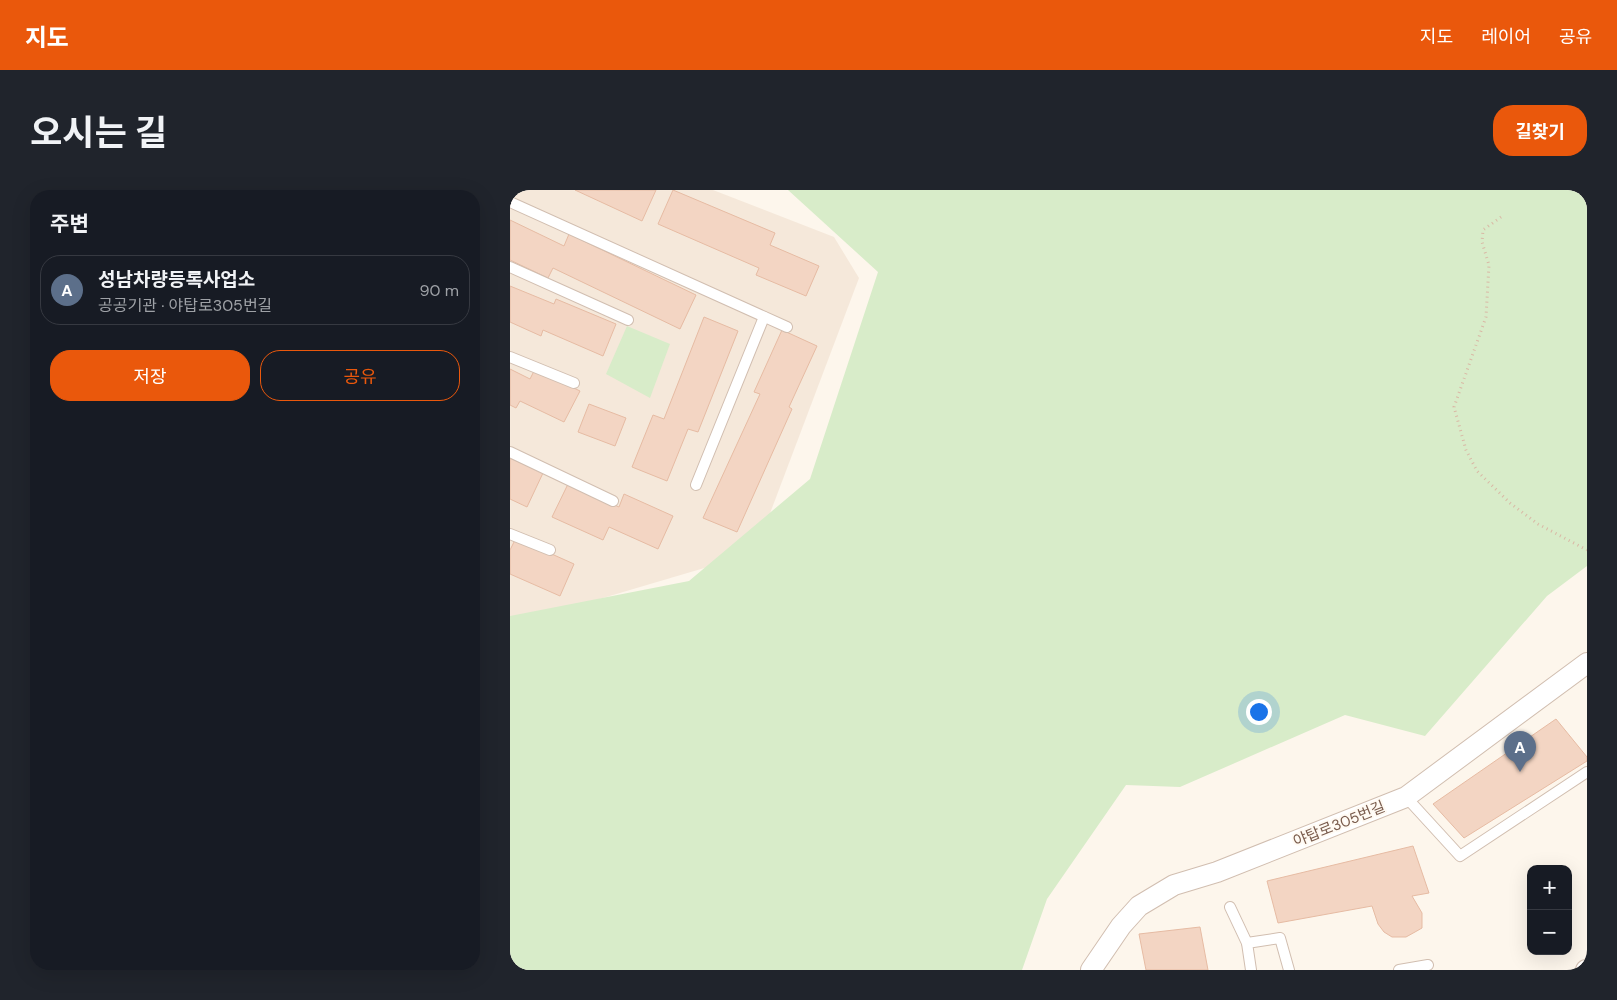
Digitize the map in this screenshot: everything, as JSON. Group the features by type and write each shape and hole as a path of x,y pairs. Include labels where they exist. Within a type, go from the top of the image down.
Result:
{"street":[{"name":"야탑로305번길","path":"1091,970 1111,940 1139,906 1174,885 1217,872 1406,797 1587,663"}],"lane":[{"path":"510,202 787,327"},
{"path":"510,267 628,320"},
{"path":"696,485 764,317"},
{"path":"510,357 574,384"},
{"path":"510,452 612,501"},
{"path":"510,534 550,550"},
{"path":"1406,797 1460,856 1587,772"},
{"path":"1230,907 1247,943 1252,970"},
{"path":"1247,943 1280,938 1289,970"},
{"path":"1399,970 1428,965"}],"path":[{"path":"1501,218 1483,230 1482,242 1490,265 1486,318 1454,407 1466,450 1477,471 1510,503 1538,524 1587,550"}],"shaded area":[{"path":"510,190 713,190 834,237 859,278 755,553 510,624"}],"green space":[{"path":"788,190 1587,190 1587,566 1547,596 1425,736 1345,715 1180,787 1126,785 1047,899 1022,970 510,970 510,616 689,581 810,479 878,272"},
{"path":"627,326 670,344 650,398 606,374"}],"building":[{"path":"575,190 656,190 642,221"},
{"path":"673,190 775,233 770,245 819,266 806,296 756,275 759,268 658,224"},
{"path":"510,220 564,246 569,234 696,295 680,329 553,268 548,278 510,260"},
{"path":"510,286 554,304 556,299 616,324 603,356 543,330 541,336 510,322"},
{"path":"704,317 738,331 698,432 688,429 667,481 632,467 653,415 664,419"},
{"path":"782,330 817,346 789,407 792,409 737,532 703,518 760,394 754,392"},
{"path":"510,369 530,379 535,369 580,391 564,422 520,401 516,408 510,405"},
{"path":"589,404 626,418 615,446 578,432"},
{"path":"510,458 543,473 527,507 510,499"},
{"path":"568,484 619,507 624,494 673,516 658,549 609,527 603,540 552,517"},
{"path":"516,538 574,564 560,596 510,574 510,550"},
{"path":"1556,719 1587,757 1587,761 1464,838 1433,804"},
{"path":"1413,846 1429,893 1412,896 1422,913 1422,928 1415,932 1406,937 1392,937 1384,932 1378,924 1372,906 1278,923 1267,881"},
{"path":"1200,927 1208,970 1146,970 1139,934"}],"place":[{"name":"성남차량등록사업소","path":"1520,772"}]}
